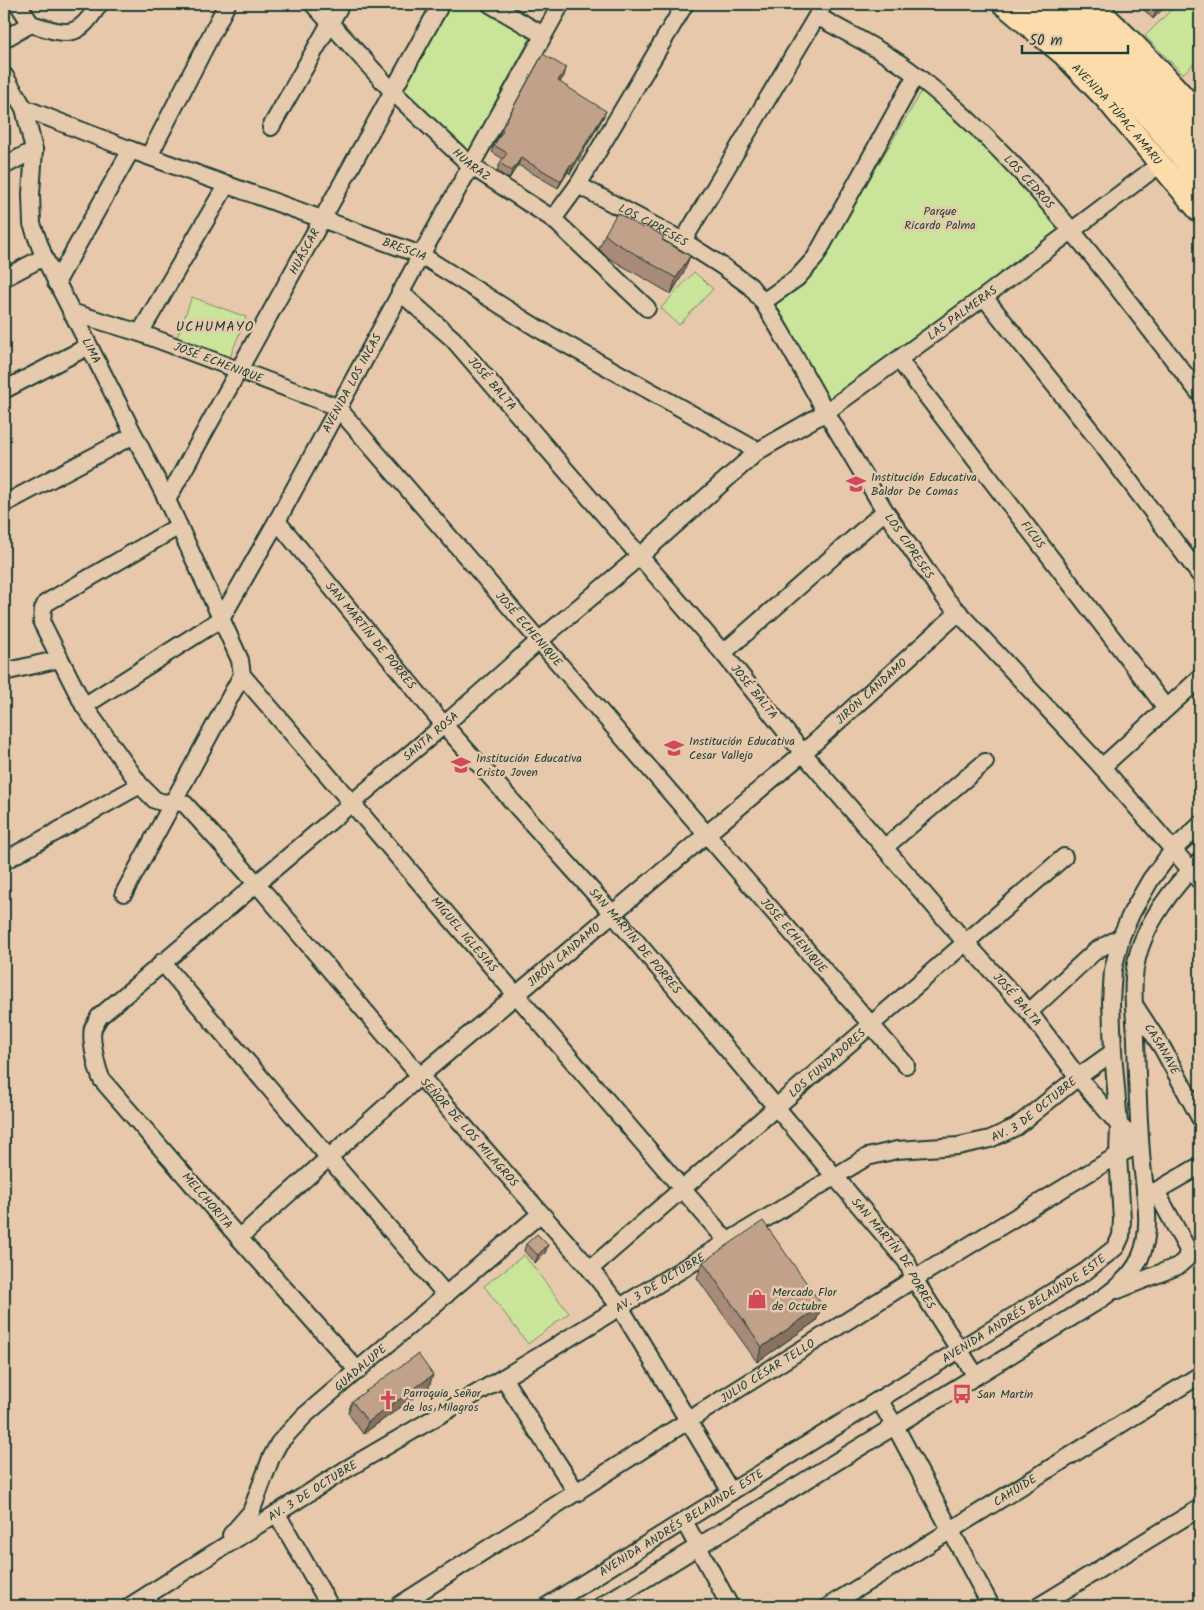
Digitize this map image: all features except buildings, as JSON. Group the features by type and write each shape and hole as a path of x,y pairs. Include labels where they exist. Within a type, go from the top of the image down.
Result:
{"highway":[{"name":"AVENIDA TÚPAC AMARU","path":"1034,4 1119,82 1200,178"},
{"path":"1068,4 1155,90 1200,142"}],"main road":[{"name":"AVENIDA TÚPAC AMARU","path":"1003,4 1064,55 1106,99 1200,212"},
{"path":"1093,4 1178,89 1200,116"}],"street":[{"path":"18,4 30,24 60,33 72,32 83,27 99,4"},
{"path":"149,156 227,4"},
{"name":"HUARAZ","path":"313,4 393,92 471,166 553,219 647,308"},
{"path":"271,127 340,4"},
{"name":"HUÁSCAR","path":"168,500 441,4"},
{"path":"490,4 543,35"},
{"name":"AVENIDA LOS INCAS","path":"84,706 221,619 277,521 400,292 561,4"},
{"path":"553,219 578,184 685,4"},
{"path":"683,241 820,10"},
{"name":"LOS CEDROS","path":"820,10 916,75 1002,153 1072,230 1200,394"},
{"path":"4,40 30,24"},
{"name":"LIMA","path":"4,75 24,108 34,150 31,194 32,224 44,257 168,500 221,619"},
{"path":"763,302 797,278 815,258 916,75"},
{"name":"BRESCIA","path":"24,108 131,150 421,255 537,328 758,451"},
{"path":"4,166 34,150"},
{"path":"56,283 131,150"},
{"name":"LAS PALMERAS","path":"758,451 826,412 899,360 1160,164"},
{"path":"140,333 226,184"},
{"name":"LOS CIPRESES","path":"578,184 683,241 750,286 763,302 885,511 945,598 1102,767 1173,850 1197,871"},
{"path":"4,278 44,257"},
{"name":"JOSÉ BALTA","path":"400,292 452,338 723,653 803,753 884,848 1029,1012 1078,1077 1119,1125 1140,1144"},
{"path":"984,297 1100,442 1200,575"},
{"name":"JOSÉ ECHENIQUE","path":"71,312 140,333 337,407 906,1065"},
{"path":"4,390 89,346"},
{"name":"FICUS","path":"899,360 1166,708"},
{"path":"4,504 134,435"},
{"name":"SANTA ROSA","path":"100,1017 162,962 444,725 540,640 640,556 758,451"},
{"path":"723,653 885,511"},
{"name":"SAN MARTÍN DE PORRES","path":"277,521 444,725 612,914 907,1262 914,1279 976,1376"},
{"name":"SEÑOR DE LOS MILAGROS","path":"179,526 46,603 43,608 42,623 84,706 140,785 155,800 164,803 173,801 185,804 257,884 420,1076 590,1269 620,1307 731,1492"},
{"name":"JIRÓN CANDAMO","path":"239,1238 420,1076 803,753 959,612"},
{"name":"MIGUEL IGLESIAS","path":"221,619 240,660 242,675 727,1241"},
{"path":"4,672 60,660"},
{"path":"124,893 242,675"},
{"path":"1102,767 1200,678"},
{"path":"884,848 985,762"},
{"path":"4,861 140,785"},
{"name":"AVENIDA ANDRÉS BELAÚNDE ESTE","path":"547,1606 1086,1271 1116,1247 1121,1236 1122,1220 1118,1154 1119,1125 1113,1052 1113,970 1121,937 1132,912 1151,879 1173,850 1200,825"},
{"name":"LOS FUNDADORES","path":"590,1269 681,1188 777,1108 1064,858"},
{"path":"1111,1293 1129,1275 1140,1259 1146,1240 1150,1191 1140,1144 1134,1005 1136,962 1148,928 1168,897 1197,871"},
{"path":"1029,1012 1095,951 1121,937"},
{"path":"162,962 446,1295"},
{"name":"CASANAVE","path":"1112,993 1128,998 1134,1005 1163,1049 1200,1118"},
{"name":"MELCHORITA","path":"100,1017 93,1029 93,1045 102,1080 358,1372"},
{"name":"AV. 3 DE OCTUBRE","path":"216,1550 277,1514 345,1470 503,1378 868,1157 897,1150 958,1146 990,1139 1016,1127 1078,1077 1113,1052"},
{"name":"JULIO CÉSAR TELLO","path":"398,1606 914,1279 1118,1154 1140,1144"},
{"path":"1150,1191 1196,1168"},
{"path":"601,1606 1111,1293 1178,1266 1186,1259 1188,1250 1150,1191"},
{"name":"GUADALUPE","path":"216,1550 249,1515 271,1458 279,1443 304,1416 358,1372 540,1214"},
{"name":"CAHUIDE","path":"829,1606 1200,1375"},
{"path":"503,1378 576,1493"},
{"path":"879,1400 895,1426 991,1606"},
{"path":"1039,1606 1200,1508"},
{"path":"277,1514 330,1606"},
{"path":"684,1521 730,1606"},
{"path":"130,1606 216,1550"}],"green space":[{"path":"444,4 474,4 532,35 465,157 397,94"},
{"path":"1177,4 1200,4 1200,57 1183,74 1145,36"},
{"name":"Parque Ricardo Palma","path":"922,91 989,150 1060,229 829,403 773,305 800,283 832,242"},
{"path":"694,272 713,289 679,325 661,308"},
{"path":"192,297 246,317 230,357 177,337"},
{"path":"524,1255 569,1313 528,1344 484,1286"}],"place":[{"name":"Institución Educativa Baldor De Comas","path":"856,484"},
{"name":"Institución Educativa Cesar Vallejo","path":"674,748"},
{"name":"Institución Educativa Cristo Joven","path":"461,765"},
{"name":"Mercado Flor de Octubre","path":"757,1299"},
{"name":"San Martin","path":"962,1394"},
{"name":"Parroquia Señor de los Milagros","path":"388,1400"}],"district":[{"name":"UCHUMAYO","path":"215,327"}]}
